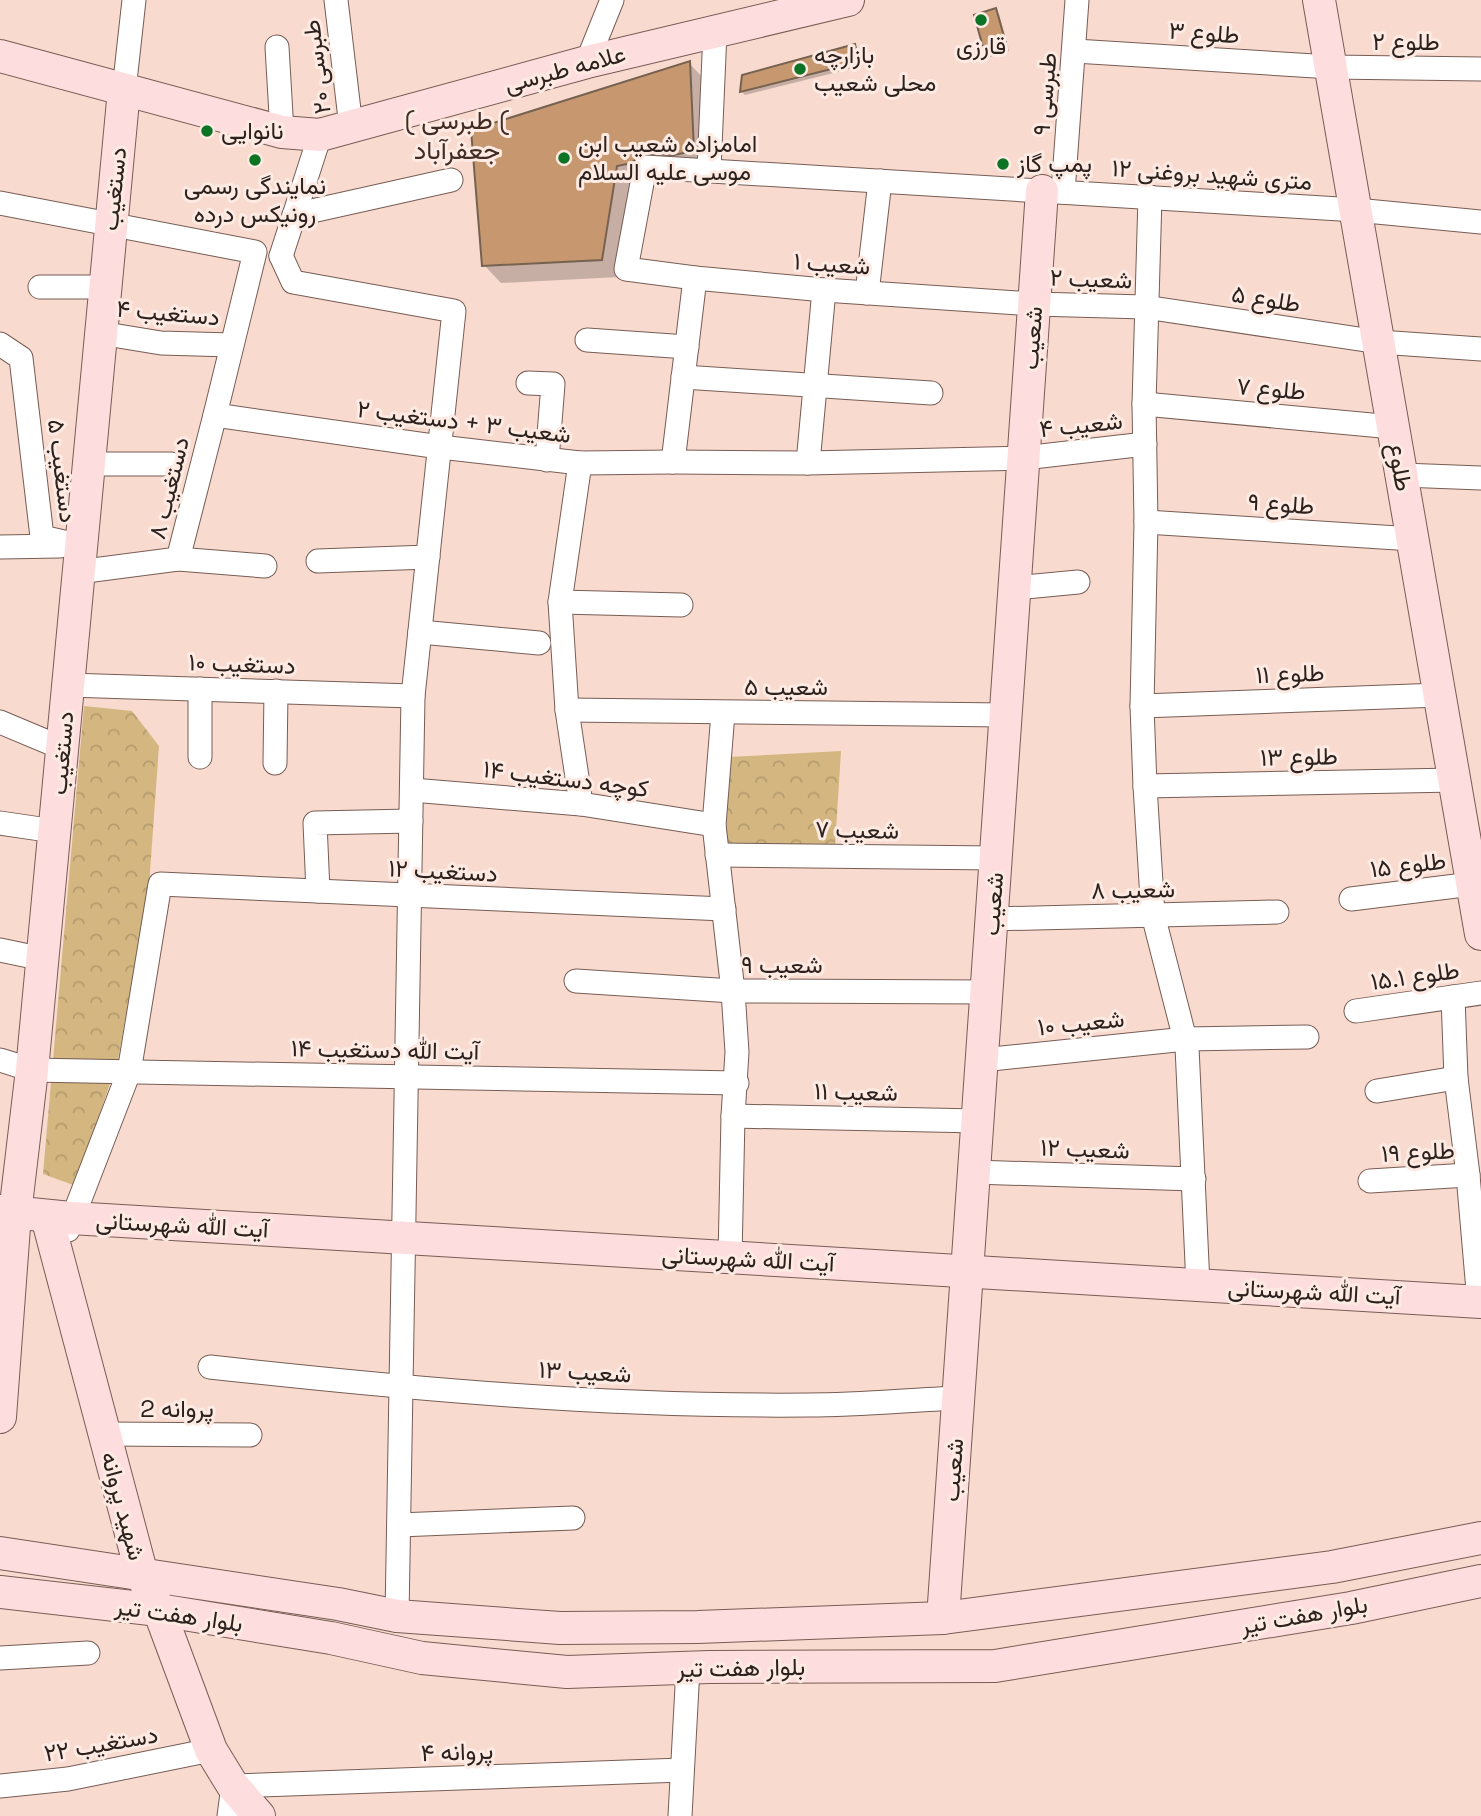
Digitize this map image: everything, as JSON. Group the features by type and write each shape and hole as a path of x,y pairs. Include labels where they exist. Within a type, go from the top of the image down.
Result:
{"main road":[{"name":"علامه طبرسی","path":"0,56 282,132 320,135 587,62 848,0"},
{"name":"طلوع","path":"1319,0 1481,934"},
{"name":"دستغیب","path":"0,1417 8,1212 32,1070 78,555 124,90"},
{"name":"شعیب","path":"943,1618 1034,304 1052,191"},
{"name":"آیت الله شهرستانی","path":"8,1212 59,1218 1480,1302"},
{"name":"شهید پروانه","path":"59,1218 59,1264 142,1575 159,1610 231,1801 259,1816"},
{"name":"بلوار هفت تیر","path":"0,1553 338,1604 397,1616 560,1628 698,1627 943,1618 1332,1567 1481,1538"},
{"name":"بلوار هفت تیر","path":"0,1591 159,1610 331,1638 422,1658 567,1672 688,1668 995,1666 1351,1608 1481,1581"},
{"path":"331,1638 338,1604"}],"street":[{"path":"124,90 135,0"},
{"name":"طبرسی ۲۰","path":"336,0 351,127"},
{"path":"587,62 612,0"},
{"name":"طبرسی ۹","path":"1052,191 1075,51 1077,0"},
{"path":"709,170 715,32"},
{"path":"277,47 282,132"},
{"name":"طلوع ۳","path":"1075,51 1331,67"},
{"name":"طلوع ۲","path":"1331,67 1481,69"},
{"path":"320,135 281,257 293,282 454,311 414,696 397,1616"},
{"name":"۱۲ متری شهید بروغنی","path":"626,269 645,167 1356,210 1481,222"},
{"path":"294,215 451,180"},
{"path":"867,293 880,181"},
{"path":"1150,197 1144,404 1144,786 1153,915 1186,1039 1198,1285"},
{"path":"0,202 281,257"},
{"path":"215,415 255,251"},
{"name":"شعیب ۱","path":"626,269 824,290 1034,304"},
{"path":"673,461 695,278"},
{"path":"40,287 105,286"},
{"path":"808,463 824,290"},
{"name":"شعیب ۲","path":"1034,304 1145,307"},
{"name":"طلوع ۵","path":"1145,307 1379,342 1481,349"},
{"name":"دستغیب ۴","path":"100,333 161,343 231,345"},
{"path":"587,340 687,347"},
{"name":"دستغیب ۵","path":"0,344 21,358 42,537 78,555"},
{"path":"683,377 931,393"},
{"path":"528,383 553,384 547,460"},
{"name":"طلوع ۷","path":"1144,404 1393,427"},
{"name":"شعیب ۳ + دستغیب ۲","path":"215,415 440,447 580,463 808,463 1024,458"},
{"name":"دستغیب ۸","path":"0,547 78,555 178,559 215,415"},
{"name":"شعیب ۴","path":"1024,458 1144,444"},
{"path":"580,463 560,602 567,710 581,804"},
{"path":"88,464 171,464"},
{"path":"1402,475 1481,478"},
{"name":"طلوع ۹","path":"1146,522 1413,539"},
{"path":"318,561 428,557"},
{"path":"178,559 265,566"},
{"path":"1015,588 1079,582"},
{"path":"560,602 681,606"},
{"path":"420,632 539,643"},
{"name":"دستغیب ۱۰","path":"68,685 414,696"},
{"path":"200,689 200,757"},
{"path":"275,763 276,691"},
{"name":"طلوع ۱۱","path":"1142,706 1440,695"},
{"name":"شعیب ۵","path":"567,710 1006,715"},
{"path":"723,713 714,825 733,991 737,1083 733,1116 730,1258"},
{"path":"0,722 62,748"},
{"name":"طلوع ۱۳","path":"1144,786 1455,780"},
{"name":"کوچه دستغیب ۱۴","path":"412,790 581,804 714,825"},
{"path":"318,891 315,823 411,821"},
{"path":"0,823 54,831"},
{"name":"شعیب ۷","path":"717,855 996,858"},
{"name":"دستغیب ۱۲","path":"129,1072 160,884 724,909"},
{"name":"طلوع ۱۵","path":"1351,899 1472,884"},
{"name":"شعیب ۸","path":"992,919 1277,912"},
{"path":"0,950 43,959"},
{"name":"شعیب ۹","path":"576,981 733,991 987,992"},
{"name":"طلوع ۱۵.۱","path":"1356,1011 1481,993"},
{"path":"1453,997 1456,1079 1480,1302"},
{"name":"شعیب ۱۰","path":"982,1060 1186,1039 1307,1037"},
{"name":"آیت الله دستغیب ۱۴","path":"0,1060 32,1070 737,1083"},
{"path":"59,1218 129,1072"},
{"path":"1377,1091 1456,1079"},
{"name":"شعیب ۱۱","path":"733,1116 978,1121"},
{"name":"شعیب ۱۲","path":"974,1172 1194,1179"},
{"name":"طلوع ۱۹","path":"1370,1181 1468,1175"},
{"name":"شعیب ۱۳","path":"210,1367 401,1388 610,1401 810,1405 958,1398"},
{"name":"پروانه 2","path":"104,1434 250,1436"},
{"path":"399,1525 573,1518"},
{"path":"0,1658 88,1653"},
{"path":"680,1816 688,1668"},
{"name":"دستغیب ۲۲","path":"0,1786 68,1779 211,1750"},
{"name":"پروانه ۴","path":"231,1801 682,1770"}],"green space":[{"path":"84,706 132,711 159,746 149,886 118,1059 76,1186 43,1174"},
{"path":"841,751 835,846 726,846 729,757"}],"building":[{"path":"996,8 1007,47 985,54 974,15"},
{"name":"بازارچه محلی شعیب","path":"855,44 859,62 740,92 742,75"},
{"name":"امامزاده شعیب ابن موسی علیه السلام","path":"690,61 694,151 674,155 640,154 632,163 617,166 602,260 482,266 471,130"}],"place":[{"name":"قارزی","path":"981,20"},
{"name":"بازارچه محلی شعیب","path":"800,69"},
{"name":"نانوایی","path":"207,131"},
{"name":"امامزاده شعیب ابن موسی علیه السلام","path":"564,158"},
{"name":"نمایندگی رسمی رونیکس درده","path":"255,160"},
{"name":"پمپ گاز","path":"1003,164"}],"district":[{"name":"( طبرسی ( جعفرآباد","path":"457,135"}]}
